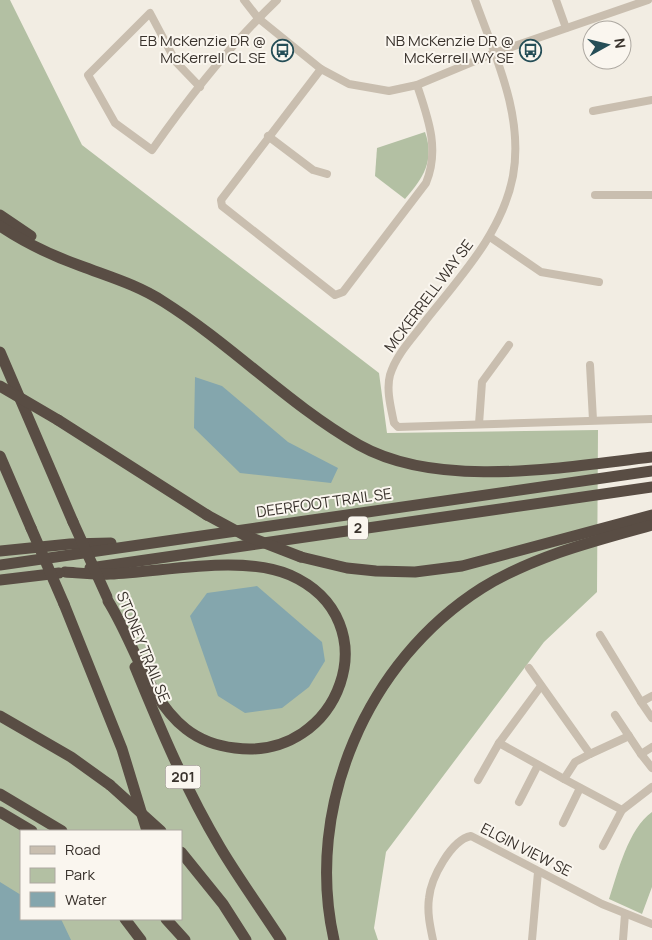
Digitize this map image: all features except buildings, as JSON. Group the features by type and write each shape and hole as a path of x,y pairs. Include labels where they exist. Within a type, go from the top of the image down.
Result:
{"highway":[{"path":"0,215 47,246 97,271"},
{"path":"0,226 44,251 131,284 166,303 335,430 361,446 390,457 432,468 472,472 520,471 652,457"},
{"name":"STONEY TRAIL SE","path":"0,352 107,599 162,732 191,793 220,846 281,940"},
{"path":"0,386 58,420 207,515 250,538 301,557 357,569 415,572 462,566 652,515"},
{"path":"0,456 64,604 122,749 147,830"},
{"path":"0,468 25,515"},
{"name":"DEERFOOT TRAIL SE","path":"0,565 652,471"},
{"name":"DEERFOOT TRAIL SE","path":"0,580 652,487"},
{"path":"334,940 327,892 326,862 336,797 344,769 364,718 378,690 397,664 444,618 482,588 525,566 568,549 652,525"},
{"path":"0,550 70,544 148,543"},
{"path":"65,572 108,574 234,565 266,567 289,575 318,591 337,616 346,658 340,689 334,702 312,726 286,742 252,749 215,745 186,729 164,706 107,599"},
{"path":"0,716 71,757 110,785 160,830"},
{"path":"0,794 60,830"},
{"path":"0,812 30,830"},
{"path":"182,853 218,897 246,940"},
{"path":"126,920 141,940"},
{"path":"168,920 176,940"},
{"path":"169,920 185,940"}],"street":[{"path":"244,0 258,18 320,70 349,84 389,91 417,85 494,53 648,0"},
{"path":"200,87 176,62 150,13 88,75 115,123 152,150 174,117 200,87 228,50 277,0"},
{"name":"MCKERRELL WAY SE","path":"475,0 509,96 514,130 513,176 502,210 490,237 396,358 388,386 394,424 398,427 652,419"},
{"path":"556,0 566,28"},
{"path":"320,70 221,200 222,206 335,295 343,292 426,183 431,169 434,147 417,85"},
{"path":"592,112 652,100"},
{"path":"268,136 313,170 328,174"},
{"path":"595,195 652,195"},
{"path":"490,237 541,272 599,282"},
{"path":"479,424 482,382 509,345"},
{"path":"590,365 594,420"},
{"path":"600,635 652,718"},
{"path":"529,668 590,754"},
{"path":"478,780 500,743 541,686"},
{"path":"641,702 652,696"},
{"path":"615,715 652,768"},
{"path":"564,780 575,762 629,736"},
{"path":"500,743 564,780 622,810"},
{"path":"641,754 652,747"},
{"path":"519,802 538,765"},
{"path":"603,846 622,810 652,787"},
{"path":"563,823 580,788"},
{"name":"ELGIN VIEW SE","path":"434,940 429,921 429,896 440,866 463,838 471,836 538,872 625,914 652,924"},
{"path":"532,940 538,872"},
{"path":"623,940 625,914"}],"green space":[{"path":"0,0 10,0 82,145 379,373 387,433 598,430 597,592 544,642 386,852 374,928 378,940 0,940"},
{"path":"425,132 429,152 426,168 417,184 405,199 375,176 377,148"},
{"path":"652,812 652,887 642,914 609,899 630,840 636,829"}],"water":[{"path":"195,377 222,386 288,442 338,468 331,483 240,473 194,428"},
{"path":"257,586 322,642 325,661 309,687 282,708 245,713 218,696 190,616 207,593"},
{"path":"0,882 20,894 20,920 61,920 71,940 0,940"}],"place":[{"name":"EB McKenzie DR @ McKerrell CL SE","path":"282,50"},
{"name":"NB McKenzie DR @ McKerrell WY SE","path":"530,50"}]}
